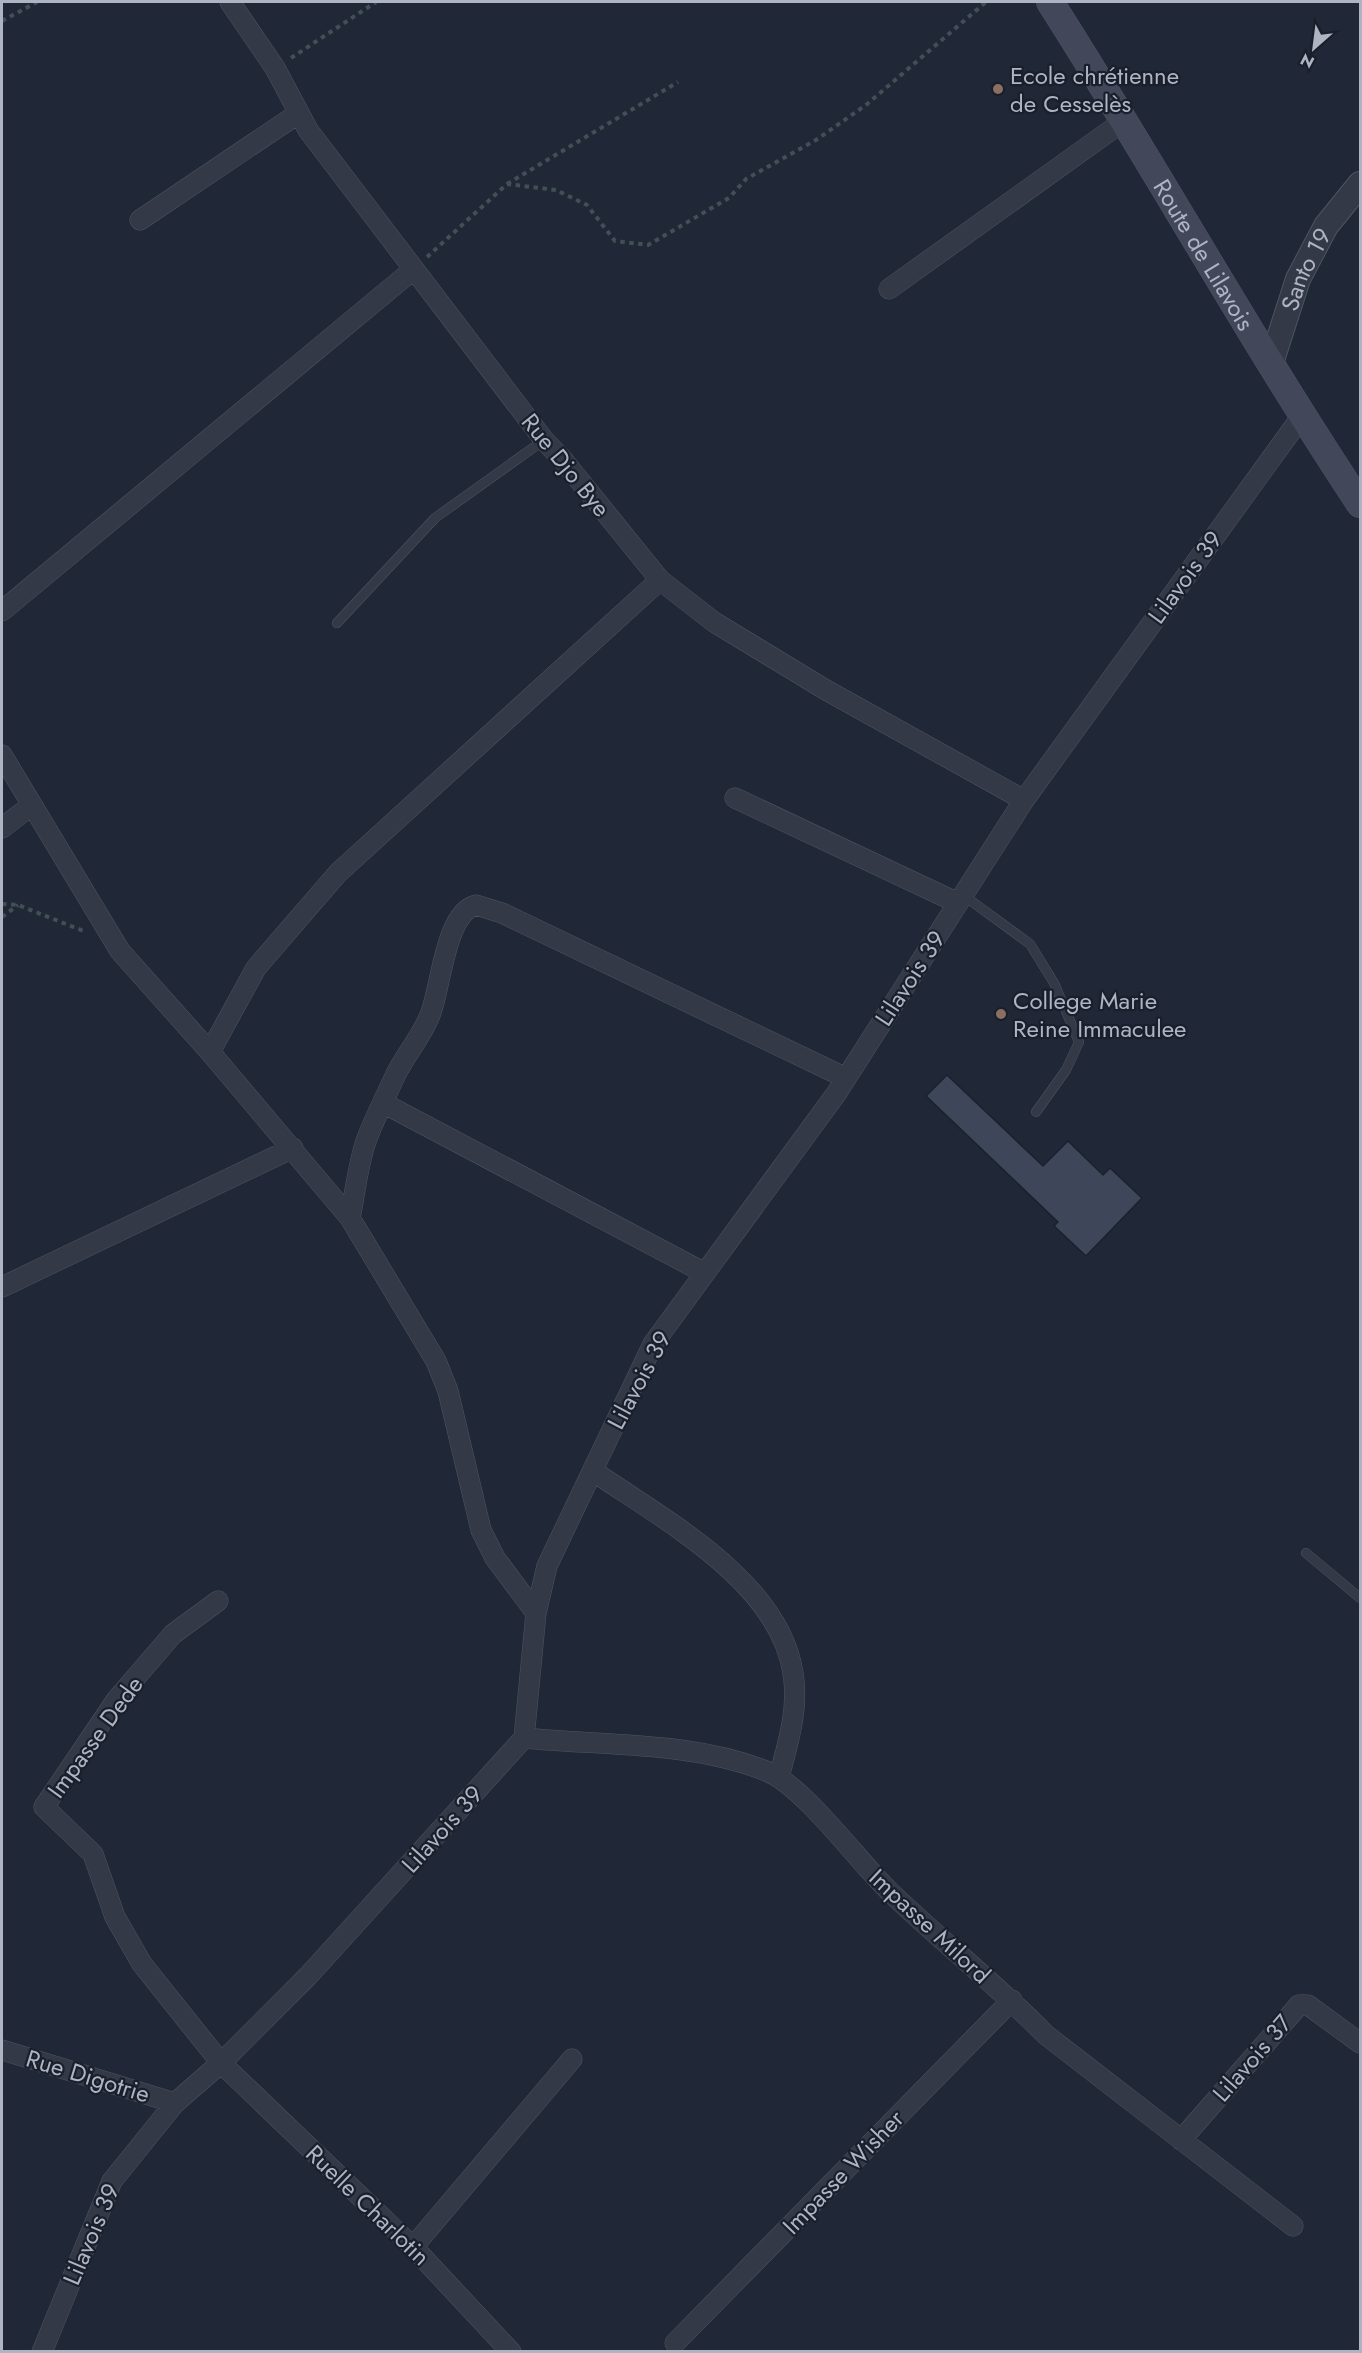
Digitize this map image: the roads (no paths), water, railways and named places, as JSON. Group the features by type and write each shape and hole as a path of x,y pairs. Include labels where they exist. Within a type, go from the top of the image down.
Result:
{"main road":[{"name":"Route de Lilavois","path":"1050,2 1125,120 1302,416 1360,504"}],"street":[{"name":"Rue Djo Bye","path":"230,2 275,68 308,129 544,440 563,460 660,580 714,622 826,690 1024,800"},
{"path":"140,220 299,113"},
{"path":"889,289 1125,120"},
{"name":"Santo 19","path":"1271,363 1298,279 1326,226 1360,184"},
{"path":"2,611 414,269"},
{"name":"Lilavois 39","path":"42,2352 112,2181 175,2103 221,2063 308,1976 524,1738 536,1613 546,1566 653,1344 846,1078 1024,800 1302,416"},
{"path":"210,1052 256,968 338,873 660,580"},
{"path":"2,754 120,951 210,1052 350,1218 436,1361 448,1391 482,1530 495,1558 536,1613"},
{"path":"735,798 960,899"},
{"path":"2,828 32,805"},
{"path":"350,1218 366,1142 406,1056 427,1023 438,996 447,947 455,928 464,911 476,904 502,913 846,1078"},
{"path":"383,1103 705,1273"},
{"path":"2,1287 292,1148"},
{"path":"593,1471 699,1544 741,1580 772,1617 787,1645 794,1684 792,1728 779,1777"},
{"name":"Impasse Dede","path":"218,1601 173,1634 124,1691 44,1807 93,1854 115,1917 142,1964 221,2063"},
{"name":"Impasse Milord","path":"524,1738 664,1749 727,1759 779,1777 812,1808 888,1890 1012,2000 1046,2035 1293,2226"},
{"name":"Impasse Wisher","path":"675,2343 1012,2000"},
{"name":"Lilavois 37","path":"1181,2139 1299,2005 1308,2005 1360,2043"},
{"name":"Rue Digotrie","path":"2,2050 175,2103"},
{"path":"413,2247 572,2060"},
{"name":"Ruelle Charlotin","path":"221,2063 413,2247 511,2352"}],"lane":[{"path":"337,623 435,518 544,440"},
{"path":"960,899 1030,944 1054,983 1079,1042 1066,1070 1036,1112"},
{"path":"1306,1552 1360,1598"}],"place":[{"name":"Ecole chrétienne de Cesselès","path":"998,89"},
{"name":"College Marie Reine Immaculee","path":"1001,1014"}]}
